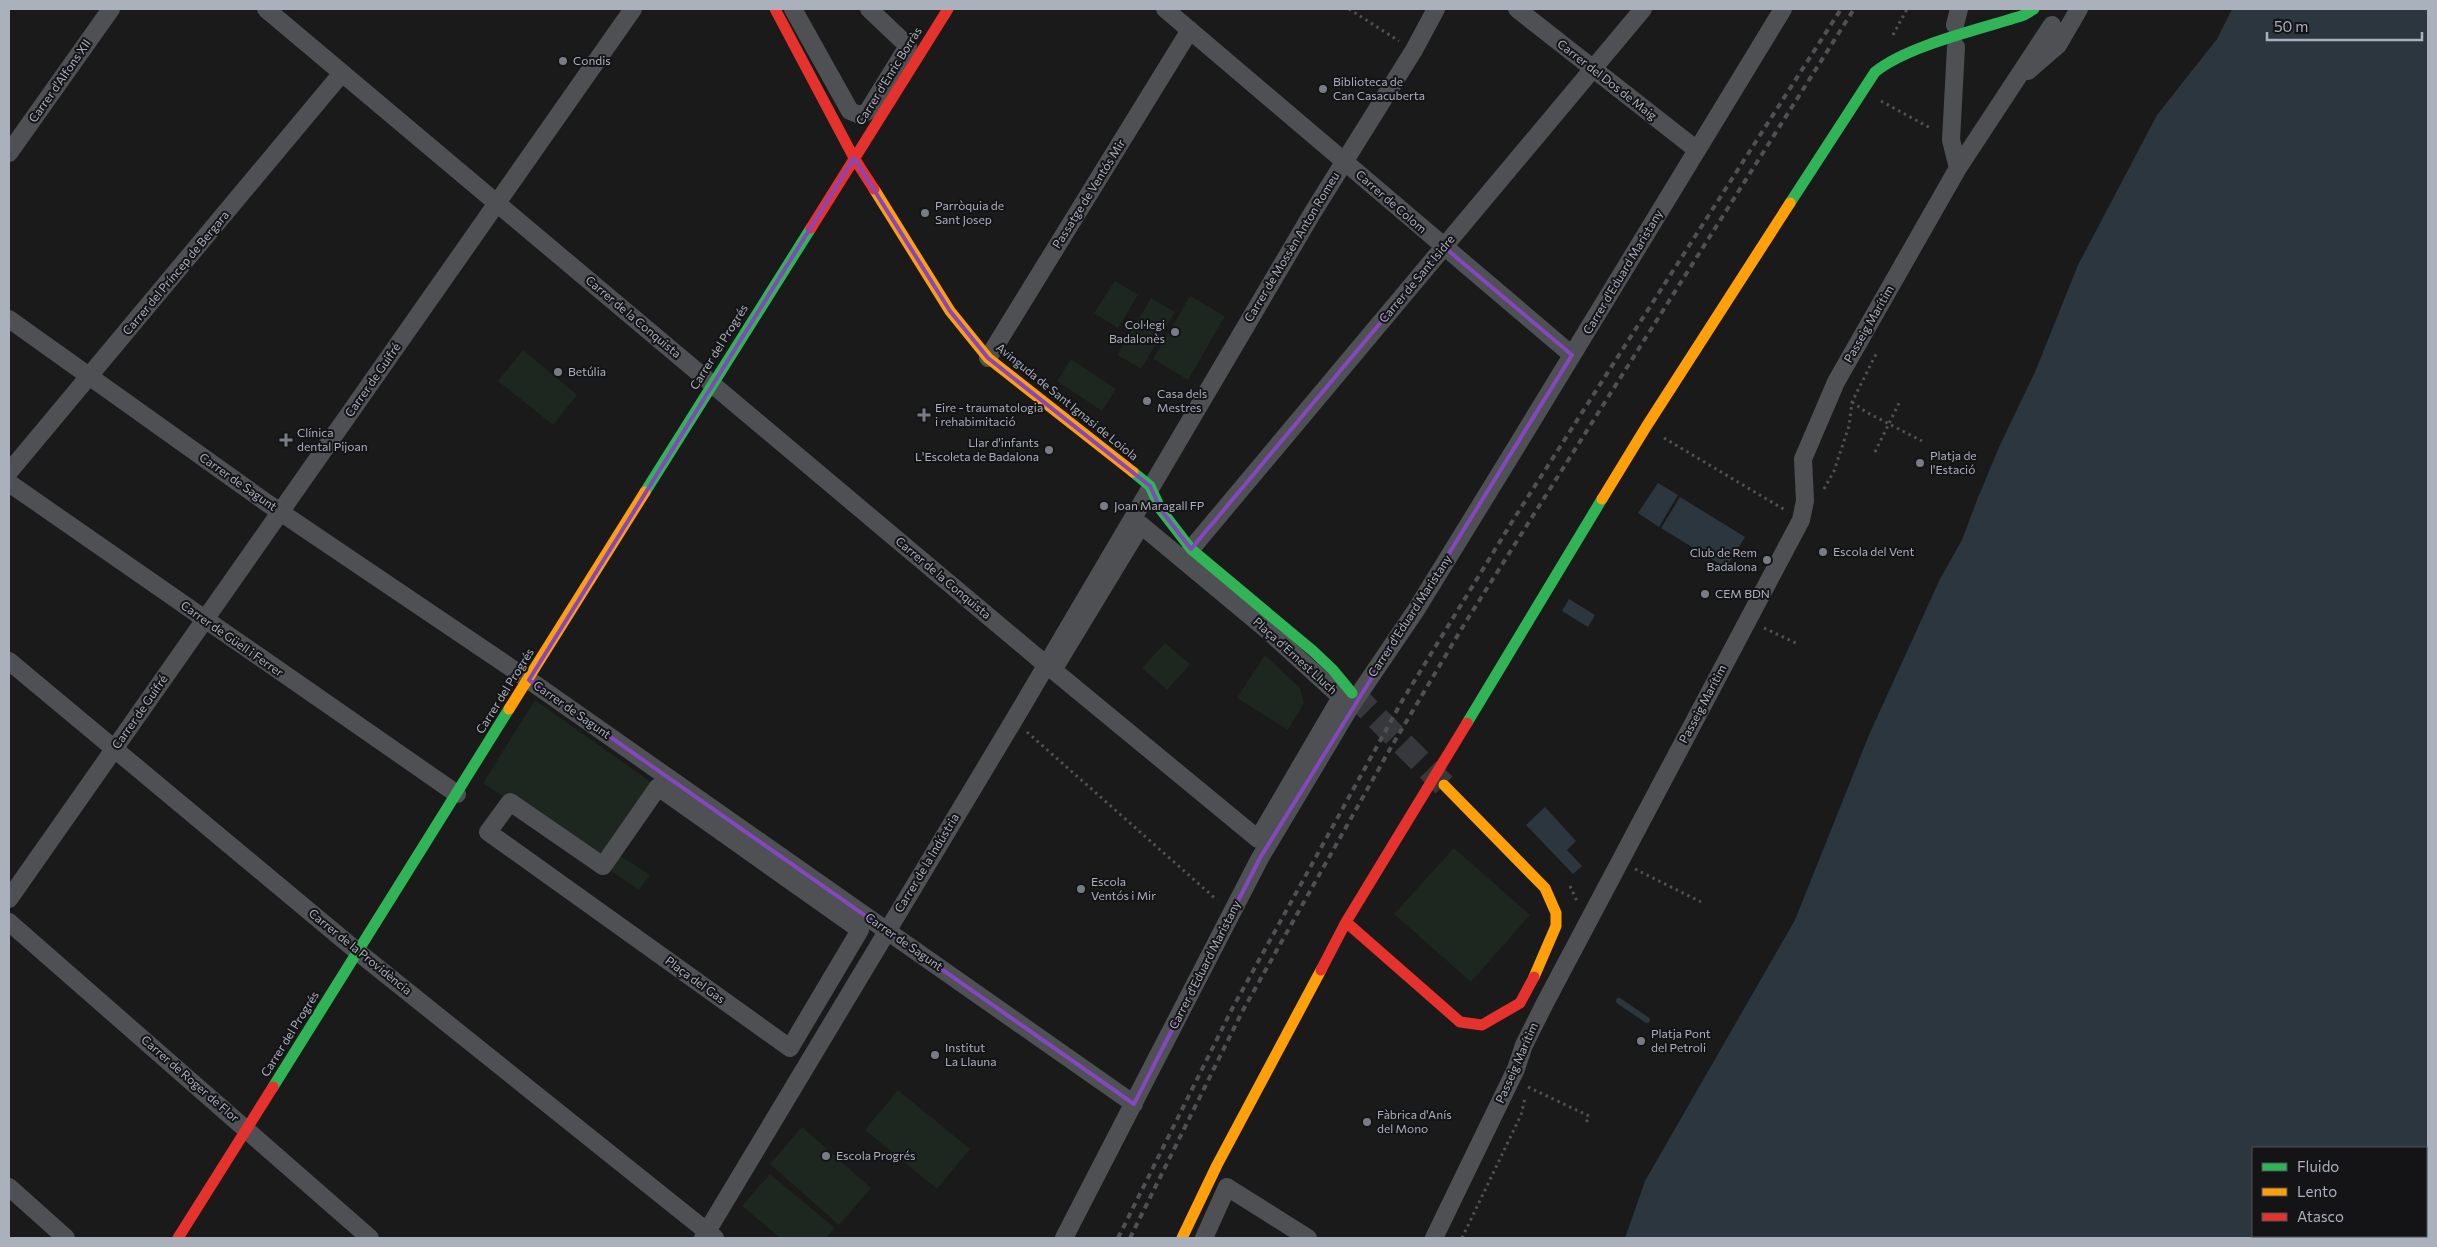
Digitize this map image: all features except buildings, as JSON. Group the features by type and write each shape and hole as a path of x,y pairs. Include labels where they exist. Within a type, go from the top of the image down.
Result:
{"street":[{"name":"Carrer d'Alfons XII","path":"9,153 111,9"},
{"name":"Carrer de la Conquista","path":"266,9 496,203 713,382 1049,667"},
{"name":"Carrer de Guifré","path":"9,899 203,619 281,512 633,9"},
{"name":"Avinguda de Sant Ignasi de Loiola","path":"774,9 854,158 950,311 988,358 1150,486 1162,510 1191,549 1313,651 1333,670 1351,701"},
{"path":"793,9 850,112 860,116 868,111 908,46 869,9"},
{"name":"Carrer d'Enric Borràs","path":"854,158 948,9"},
{"name":"Carrer de Colom","path":"1165,9 1572,355"},
{"name":"Carrer de Mossèn Anton Romeu","path":"1150,486 1344,161 1414,50 1436,9"},
{"name":"Carrer del Dos de Maig","path":"1517,9 1697,150"},
{"name":"Carrer de Sant Isidre","path":"1191,549 1643,9"},
{"name":"Carrer d'Eduard Maristany","path":"1064,1238 1260,858 1351,701 1416,610 1783,9"},
{"path":"1182,1238 1216,1165 1346,922 1646,427 1880,67 1909,52 2016,18 2034,9"},
{"name":"Passeig Marítim","path":"2010,87 2058,45 2079,9"},
{"name":"Passeig Marítim","path":"1434,1238 1516,1070 1524,1045 1545,1003 1801,520 1805,501 1803,459 1836,382 1958,168 2052,25"},
{"name":"Passatge de Ventós Mir","path":"988,358 1190,30"},
{"path":"1956,47 1950,140 1958,168"},
{"name":"Carrer del Príncep de Bergara","path":"9,472 342,73"},
{"name":"Carrer del Progrés","path":"178,1238 854,158"},
{"name":"Carrer de Sagunt","path":"9,319 88,377 281,512 528,680 886,930 1088,1074 1134,1104"},
{"name":"Carrer de Güell i Ferrer","path":"9,483 457,794"},
{"name":"Carrer de la Indústria","path":"708,1236 886,930 1014,720 1049,667 1150,486"},
{"name":"Plaça d'Ernest Lluch","path":"1141,525 1266,629 1341,697 1258,839 1049,667 1141,525"},
{"name":"Carrer de la Providència","path":"9,661 358,952 708,1236"},
{"path":"1346,922 1460,1022 1482,1025 1520,1003 1554,933 1556,920 1554,904 1545,888 1444,785"},
{"name":"Plaça del Gas","path":"658,787 860,930 790,1048 488,832 510,802 603,866 658,787"},
{"name":"Carrer de Roger de Flor","path":"9,922 370,1238"},
{"path":"9,1187 66,1238"},
{"path":"1204,1238 1227,1187 1308,1238"}],"path":[{"path":"1349,9 1414,50"},
{"path":"1890,42 1907,9"},
{"path":"1905,114 1950,140"},
{"path":"1852,402 1888,424 1922,441"},
{"path":"1875,452 1899,403"},
{"path":"1646,427 1801,520"},
{"path":"1757,624 1798,644"},
{"path":"1014,720 1232,914"},
{"path":"1634,869 1701,902"},
{"path":"1527,1086 1589,1116 1585,1125"}],"highlighted area":[{"path":"854,158 950,311 988,358 1150,486 1161,510 1191,549 1444,247 1572,355 1260,858 1134,1104 529,680"}],"shaded area":[{"path":"2232,9 2428,9 2428,1238 1625,1238 1645,1181 1795,920 1869,735 1940,579 1962,540 2000,445 2035,372 2078,265 2157,115 2217,39"},
{"path":"1115,281 1138,295 1118,328 1094,313"},
{"path":"1190,296 1225,316 1188,380 1153,359"},
{"path":"1151,298 1175,312 1141,369 1117,355"},
{"path":"523,350 577,395 553,425 498,381"},
{"path":"1071,359 1116,389 1102,411 1057,381"},
{"path":"1658,483 1678,495 1659,527 1638,513"},
{"path":"1680,497 1745,537 1726,568 1661,528"},
{"path":"1569,599 1595,615 1588,627 1562,611"},
{"path":"1165,643 1190,664 1167,690 1142,668"},
{"path":"1265,655 1300,688 1304,703 1288,730 1237,698"},
{"path":"535,700 658,787 613,851 650,875 639,890 483,783"},
{"path":"1545,807 1576,841 1567,850 1582,866 1573,874 1526,825"},
{"path":"1454,848 1530,915 1471,982 1394,914"},
{"path":"898,1090 970,1149 937,1189 865,1130"},
{"path":"802,1127 871,1188 839,1225 770,1164"},
{"path":"770,1174 835,1228 826,1238 780,1238 742,1206"}],"waterway":[{"path":"1619,1001 1647,1020"}],"tunnel":[{"path":"1352,693 1444,785"}],"railway":[{"path":"1118,1238 1232,1009 1402,701 1515,517 1841,9"},
{"path":"1130,1238 1242,1012 1390,749 1465,623 1854,9"}],"traffic: fast":[{"path":"1790,203 1875,72 1889,62 1926,46 2024,15 2034,9"},
{"path":"645,492 811,228"},
{"path":"1133,472 1150,486 1161,510 1191,549 1313,651 1333,670 1352,693"},
{"path":"1467,723 1602,499"},
{"path":"273,1087 509,709"}],"traffic: slow":[{"path":"874,189 950,311 988,358 1133,472"},
{"path":"1602,499 1790,203"},
{"path":"509,709 645,492"},
{"path":"1444,785 1545,888 1556,913 1556,926 1534,977"},
{"path":"1182,1238 1217,1165 1321,970"}],"traffic: jam":[{"path":"775,9 854,158 874,189"},
{"path":"811,228 948,9"},
{"path":"1321,970 1346,922 1467,723"},
{"path":"1346,922 1460,1022 1482,1025 1520,1003 1534,977"},
{"path":"178,1238 273,1087"}],"place":[{"name":"Condis","path":"563,61"},
{"name":"Biblioteca de Can Casacuberta","path":"1323,89"},
{"name":"Parròquia de Sant Josep","path":"925,213"},
{"name":"Col·legi Badalonès","path":"1175,332"},
{"name":"Betúlia","path":"558,372"},
{"name":"Casa dels Mestres","path":"1147,401"},
{"name":"Eire - traumatologia i rehabimitació","path":"924,415"},
{"name":"Clínica dental Pijoan","path":"286,440"},
{"name":"Llar d'infants L'Escoleta de Badalona","path":"1049,450"},
{"name":"Platja de l'Estació","path":"1920,463"},
{"name":"Joan Maragall FP","path":"1104,506"},
{"name":"Escola del Vent","path":"1823,552"},
{"name":"Club de Rem Badalona","path":"1767,560"},
{"name":"CEM BDN","path":"1705,594"},
{"name":"Escola Ventós i Mir","path":"1081,889"},
{"name":"Platja Pont del Petroli","path":"1641,1041"},
{"name":"Institut La Llauna","path":"935,1055"},
{"name":"Fàbrica d'Anís del Mono","path":"1367,1122"},
{"name":"Escola Progrés","path":"826,1156"}]}
